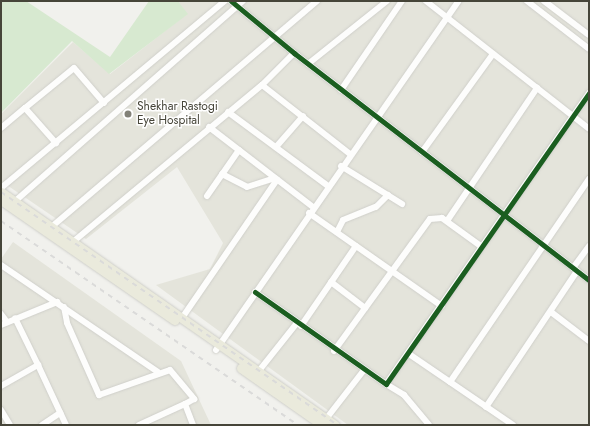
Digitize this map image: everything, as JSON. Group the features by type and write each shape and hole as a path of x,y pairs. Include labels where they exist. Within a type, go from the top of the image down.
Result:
{"highway":[{"path":"1,192 12,204 324,422 335,425"},
{"path":"1,200 12,204"},
{"path":"49,229 74,241 182,318 217,347 258,372 324,422"}],"street":[{"path":"1,188 225,1"},
{"path":"231,1 341,90 589,280"},
{"path":"12,204 243,1"},
{"path":"49,229 273,36 317,1"},
{"path":"308,64 387,1"},
{"path":"341,90 402,1"},
{"path":"426,1 589,129"},
{"path":"217,347 341,166 459,1"},
{"path":"527,1 589,49"},
{"path":"544,1 589,35"},
{"path":"74,241 209,127 262,85 294,53"},
{"path":"422,152 493,54"},
{"path":"1,128 74,68 104,103"},
{"path":"262,85 350,154"},
{"path":"447,221 468,187 537,88"},
{"path":"386,384 409,354 504,215 574,117 589,93"},
{"path":"25,108 56,143"},
{"path":"228,112 328,186"},
{"path":"276,147 302,116"},
{"path":"209,127 313,207"},
{"path":"207,196 239,150"},
{"path":"341,166 402,204"},
{"path":"222,174 247,187 276,179"},
{"path":"182,318 276,179"},
{"path":"450,382 589,180"},
{"path":"583,189 589,193"},
{"path":"337,232 343,220 376,207 388,195"},
{"path":"309,213 442,306"},
{"path":"334,350 393,272 430,219 436,217 447,221 482,247"},
{"path":"258,372 299,324 356,246"},
{"path":"486,407 551,312 589,246"},
{"path":"1,265 158,372"},
{"path":"331,282 365,308"},
{"path":"255,292 334,350 404,395 429,425"},
{"path":"1,314 4,323 57,302"},
{"path":"64,307 67,323 99,395 158,372 170,370 184,385 194,400 139,425"},
{"path":"551,312 589,341"},
{"path":"15,318 66,425"},
{"path":"409,354 513,425"},
{"path":"1,386 38,365"},
{"path":"324,422 364,370"},
{"path":"185,404 193,425"},
{"path":"1,410 10,425"},
{"path":"42,425 60,413"}],"shaded area":[{"path":"178,1 589,1 589,425 348,425 156,285 210,269 223,243 177,167 86,239 1,181 1,114 73,42 110,74 187,14"},
{"path":"13,242 181,361 211,425 1,425 1,259"}],"green space":[{"path":"1,1 26,1 110,57 149,1 178,1 188,14 109,74 72,41 1,113"}],"railway":[{"path":"1,192 337,425"},
{"path":"1,221 298,425"}],"cycle path":[{"path":"231,1 294,53 589,280"},
{"path":"255,292 386,384 589,93"}],"place":[{"name":"Shekhar Rastogi Eye Hospital","path":"128,114"}]}
